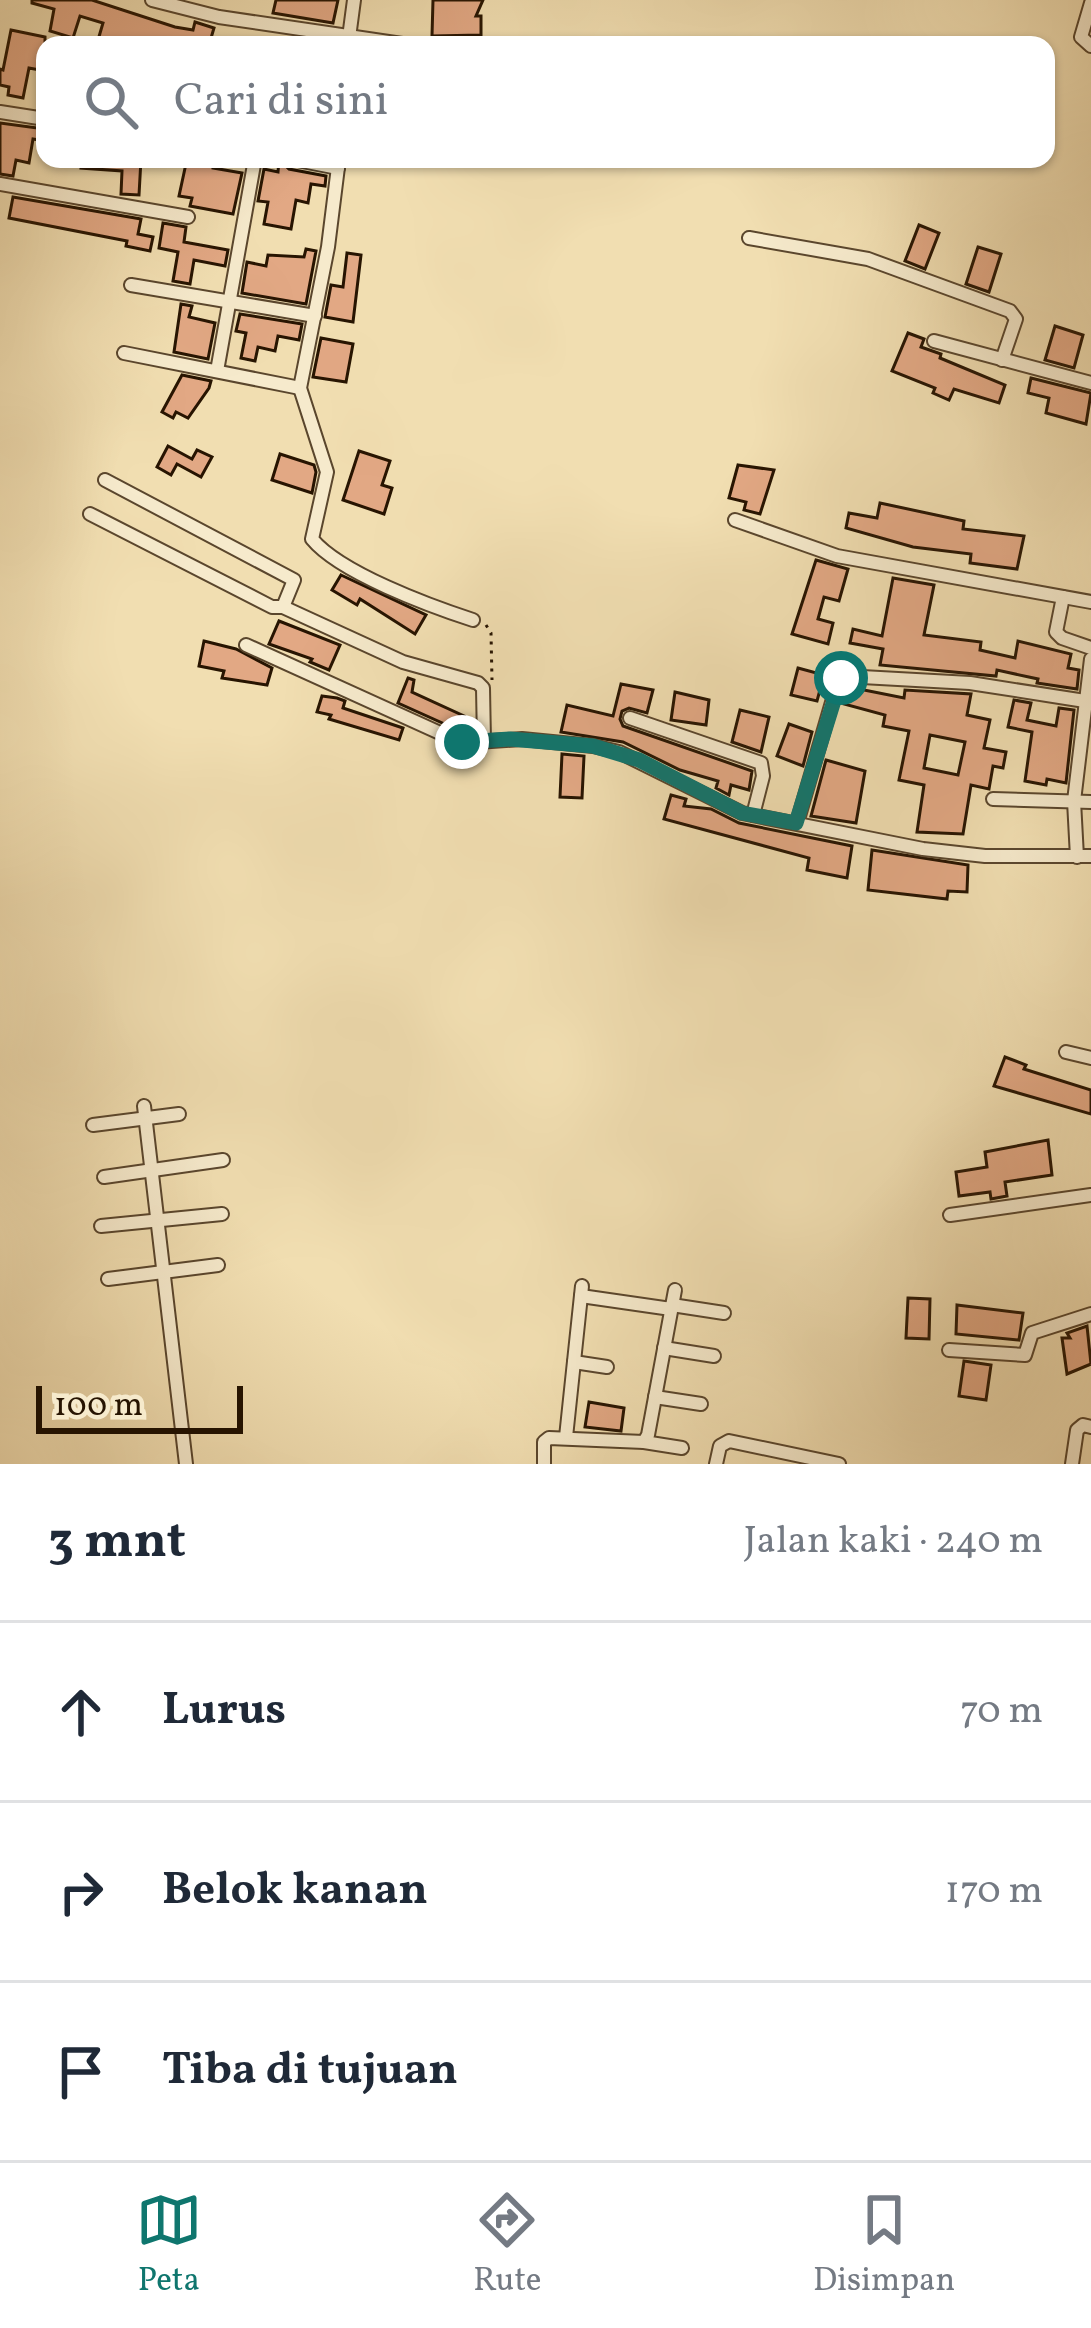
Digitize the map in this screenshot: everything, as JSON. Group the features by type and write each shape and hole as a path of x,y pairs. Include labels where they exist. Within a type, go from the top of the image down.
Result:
{"street":[{"path":"152,0 326,36"},
{"path":"349,36 355,0"},
{"path":"1091,3 1081,37 1091,46"},
{"path":"0,112 36,118"},
{"path":"217,370 253,168"},
{"path":"338,168 301,388 327,472 312,539 414,600 473,620"},
{"path":"0,184 188,217"},
{"path":"749,238 868,259 1010,311 1015,322 1002,360"},
{"path":"131,284 315,316"},
{"path":"934,341 1091,383"},
{"path":"124,352 301,388"},
{"path":"105,480 294,580 283,607"},
{"path":"90,514 272,608 283,607 404,662 478,682 483,688 484,742"},
{"path":"735,520 837,556 1091,602"},
{"path":"1063,597 1056,632 1091,648"},
{"path":"246,645 462,742 510,739 619,752 753,815 923,849 985,856 1084,856 1074,801 1091,659"},
{"path":"796,823 844,676 970,683 1087,708"},
{"path":"630,718 761,763 763,776 753,815"},
{"path":"993,799 1091,802"},
{"path":"1066,1052 1091,1058"},
{"path":"144,1112 187,1464"},
{"path":"93,1125 144,1112 179,1114"},
{"path":"104,1177 223,1160"},
{"path":"950,1215 1091,1195"},
{"path":"101,1226 222,1214"},
{"path":"108,1279 218,1265"},
{"path":"644,1442 674,1290"},
{"path":"566,1437 582,1291 724,1313"},
{"path":"949,1350 1026,1355 1032,1333 1091,1314"},
{"path":"664,1348 714,1356"},
{"path":"574,1363 607,1367"},
{"path":"655,1397 701,1404"},
{"path":"1072,1464 1077,1430 1083,1425 1091,1427"},
{"path":"544,1464 546,1439 682,1448"},
{"path":"716,1464 720,1446 729,1441 781,1457 839,1464"}],"building":[{"path":"92,0 175,27 193,30 195,22 214,28 212,36 99,36 103,23 80,16 74,36 66,36 50,31 54,9 32,3"},
{"path":"276,0 338,0 333,23 273,13"},
{"path":"433,0 483,0 476,16 481,16 481,35 432,36"},
{"path":"11,30 40,36 36,36 36,69 29,68 23,98 8,95 9,87 0,85"},
{"path":"0,123 36,128 29,163 16,160 13,176 0,174"},
{"path":"81,168 140,168 139,195 121,194 122,171"},
{"path":"185,168 242,173 233,214 190,206 192,198 179,196"},
{"path":"288,168 326,176 325,186 311,184 308,203 296,200 291,229 264,224 268,202 258,201 264,169"},
{"path":"13,197 141,219 138,234 153,237 150,251 126,246 127,241 9,218"},
{"path":"163,223 186,227 184,242 228,250 225,266 194,260 190,284 173,281 178,252 159,248"},
{"path":"919,225 939,233 925,269 905,261"},
{"path":"978,247 1001,254 989,292 966,284"},
{"path":"306,249 316,251 306,304 242,293 247,262 266,266 268,255 304,257"},
{"path":"347,253 361,255 353,322 325,317 331,285 343,287"},
{"path":"181,304 192,306 189,317 215,323 208,359 174,352"},
{"path":"240,314 302,324 299,340 278,336 275,351 258,347 255,361 241,358 246,333 236,331"},
{"path":"1055,326 1083,335 1074,368 1045,360"},
{"path":"908,333 924,339 921,347 941,354 940,358 1005,385 999,403 954,389 949,400 933,393 935,388 892,371"},
{"path":"321,338 353,344 346,382 313,377"},
{"path":"182,375 211,381 188,418 176,412 173,418 162,412"},
{"path":"1031,378 1091,393 1086,424 1046,413 1049,398 1028,393"},
{"path":"168,446 192,459 197,450 212,457 201,477 177,464 171,475 157,467"},
{"path":"359,451 390,461 382,485 392,488 384,514 343,500"},
{"path":"280,454 314,465 312,493 272,480"},
{"path":"738,465 774,470 760,514 744,510 746,502 729,498"},
{"path":"880,503 964,521 963,529 1024,536 1017,569 970,563 971,554 913,547 846,528 849,513 877,518"},
{"path":"816,560 848,569 839,601 824,597 818,619 833,623 828,644 792,634"},
{"path":"341,575 426,615 415,634 360,599 357,605 332,590"},
{"path":"893,578 934,585 924,635 981,642 980,650 1015,658 1018,641 1071,654 1068,668 1079,670 1077,689 997,670 996,676 880,665 883,649 850,643 853,629 882,636"},
{"path":"279,621 340,645 329,670 269,644"},
{"path":"204,641 236,649 272,668 267,685 222,678 224,671 199,666"},
{"path":"798,668 824,675 817,701 791,695"},
{"path":"408,678 414,680 412,692 464,716 458,730 398,703"},
{"path":"621,684 653,690 647,713 622,711 623,726 752,771 749,790 731,785 729,795 716,788 718,781 680,770 623,742 561,732 567,705 613,716"},
{"path":"849,687 904,698 905,690 971,694 967,715 990,720 984,748 1006,752 1003,768 993,766 989,789 971,785 963,834 917,832 924,785 899,780 909,731 883,726 885,715 844,704","holes":["930,735 965,742 958,775 924,768"]},
{"path":"675,692 709,700 706,725 671,720"},
{"path":"322,696 345,701 343,708 403,728 399,740 329,719 331,715 317,712"},
{"path":"1014,700 1031,703 1027,720 1056,726 1059,708 1074,710 1066,783 1025,781 1032,732 1008,727"},
{"path":"740,710 769,717 761,752 732,742"},
{"path":"789,724 812,732 803,766 777,756"},
{"path":"562,754 584,756 582,798 560,797"},
{"path":"826,760 865,771 856,823 811,816"},
{"path":"671,795 686,799 684,806 711,809 739,823 852,846 847,878 807,870 809,858 664,819"},
{"path":"872,850 968,865 967,892 948,891 947,899 868,890"},
{"path":"1005,1057 1026,1065 1024,1069 1091,1090 1091,1114 994,1086"},
{"path":"1048,1140 1052,1175 1005,1182 1007,1196 991,1199 990,1192 959,1196 956,1172 987,1167 985,1152"},
{"path":"908,1298 930,1299 929,1339 906,1338"},
{"path":"957,1305 1023,1313 1019,1340 956,1334"},
{"path":"1087,1326 1091,1364 1067,1374 1062,1338"},
{"path":"964,1361 991,1365 986,1400 959,1396"},
{"path":"589,1402 624,1408 621,1431 585,1427"}],"route":[{"path":"462,742 472,745 510,739 619,752 742,813 796,823 841,678"}]}
